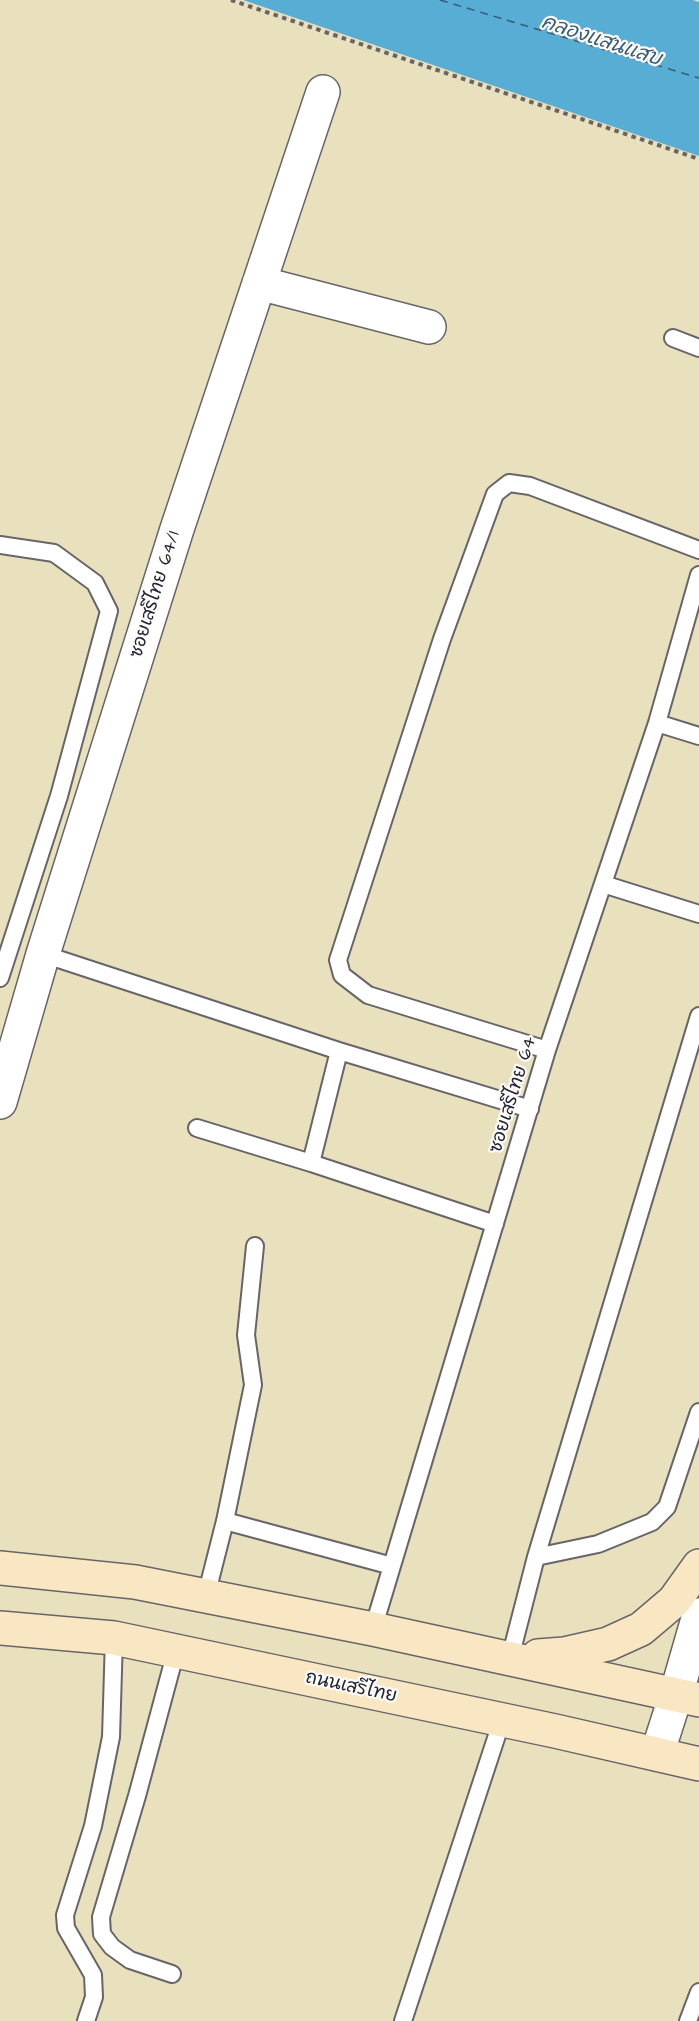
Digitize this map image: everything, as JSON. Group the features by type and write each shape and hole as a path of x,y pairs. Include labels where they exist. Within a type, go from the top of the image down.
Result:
{"main road":[{"path":"510,1658 564,1654 608,1644 641,1629 674,1601 699,1566"},
{"path":"0,1568 135,1582 373,1629 688,1698"},
{"name":"ถนนเสรีไทย","path":"0,1628 114,1638 699,1764"}],"street":[{"name":"ซอยเสรีไทย 64/1","path":"0,1102 43,954 173,540 322,92"},
{"path":"259,283 429,327"},
{"path":"657,1754 688,1698 699,1615"}],"lane":[{"path":"673,338 699,348"},
{"path":"547,1050 368,995 342,975 338,960 442,639 495,494 509,483 530,486 699,550"},
{"path":"0,545 54,553 95,583 109,611 59,796 0,978"},
{"name":"ซอยเสรีไทย 64","path":"373,1629 547,1050 657,723 699,575"},
{"path":"657,723 699,736"},
{"path":"603,884 699,914"},
{"path":"43,954 339,1051 530,1109"},
{"path":"510,1658 536,1557 699,1016"},
{"path":"311,1163 339,1051"},
{"path":"197,1128 495,1224"},
{"path":"206,1596 225,1521 253,1384 246,1335 255,1246"},
{"path":"536,1557 598,1544 652,1522 667,1507 699,1412"},
{"path":"225,1521 392,1566"},
{"path":"86,2021 94,1997 93,1975 66,1928 64,1915 93,1826 111,1737 114,1638"},
{"path":"172,1974 130,1960 112,1947 102,1934 101,1917 137,1796 176,1651"},
{"path":"402,2021 502,1720"},
{"path":"688,2021 699,1992"}],"path":[{"path":"231,0 699,159"}],"water":[{"name":"คลองแสนแสบ","path":"243,0 693,0 699,2 699,156"}],"ferry route":[{"path":"440,0 699,78"}]}
